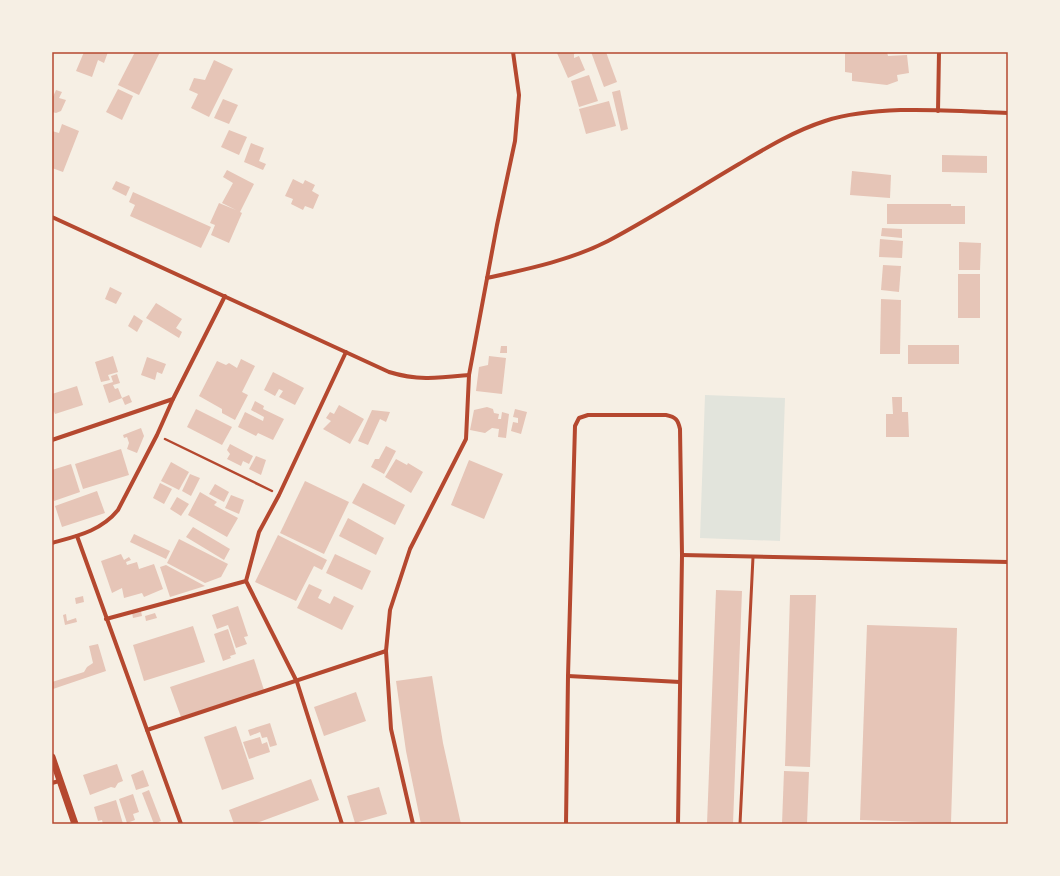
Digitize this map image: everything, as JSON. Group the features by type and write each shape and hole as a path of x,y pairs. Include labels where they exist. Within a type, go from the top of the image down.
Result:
{"street":[{"path":"413,824 391,729 386,651 390,610 410,549 457,453 466,439 469,375 515,141 519,95 513,52"},
{"path":"938,110 939,52"},
{"path":"487,278 568,258 607,241 782,139 825,121 867,112 938,110 1008,113"},
{"path":"52,217 389,372 409,378 433,379 469,375"},
{"path":"52,543 99,528 110,520 118,510 157,436 225,296"},
{"path":"342,824 297,682 246,581 259,532 279,494 346,352"},
{"path":"52,440 174,399"},
{"path":"566,824 574,436 575,426 579,418 588,415 674,416 678,420 680,429 682,555 678,824"},
{"path":"77,536 181,824"},
{"path":"682,555 1008,562"},
{"path":"106,619 175,599 246,581"},
{"path":"147,730 297,682 386,651"},
{"path":"568,676 680,682"},
{"path":"52,757 56,782 75,824"}],"lane":[{"path":"740,824 753,557"}],"path":[{"path":"157,436 279,494"}],"shaded area":[{"path":"705,395 785,398 780,541 700,538"}],"building":[{"path":"84,52 108,52 104,63 98,60 92,77 76,71"},
{"path":"135,52 160,52 139,95 118,85"},
{"path":"577,52 574,54 574,58 579,56 585,70 568,78 557,53"},
{"path":"591,52 606,52 617,82 604,87"},
{"path":"845,52 887,52 888,56 907,55 909,73 897,75 898,81 887,85 852,81 852,73 845,72"},
{"path":"214,60 233,69 209,117 191,108 198,94 189,90 194,78 205,80"},
{"path":"589,75 598,101 579,107 571,81"},
{"path":"118,89 133,96 122,120 106,112"},
{"path":"56,90 62,92 59,98 66,100 61,111 56,113 52,112 52,99"},
{"path":"620,90 628,129 621,131 612,92"},
{"path":"223,99 238,105 229,124 214,118"},
{"path":"609,101 616,126 586,134 579,109"},
{"path":"62,124 79,131 63,172 52,168 52,131 59,133"},
{"path":"229,130 247,137 239,155 221,147"},
{"path":"251,143 264,148 259,161 266,164 263,170 244,162"},
{"path":"942,155 987,156 987,173 942,172"},
{"path":"227,170 254,184 240,212 242,213 229,243 211,235 215,225 210,223 219,203 236,210 222,203 233,183 223,177"},
{"path":"852,171 891,175 890,198 850,195"},
{"path":"293,179 303,184 305,180 315,185 312,191 319,195 313,209 305,206 303,210 291,204 293,199 285,196"},
{"path":"116,181 130,187 126,196 112,189"},
{"path":"133,192 211,227 201,248 130,216 135,205 129,202"},
{"path":"887,204 951,204 951,206 965,206 965,224 887,224"},
{"path":"882,228 902,229 902,238 881,236"},
{"path":"880,239 903,241 902,258 879,257"},
{"path":"959,242 981,243 980,270 959,270"},
{"path":"883,265 901,266 899,292 881,290"},
{"path":"958,274 980,274 980,318 958,318"},
{"path":"110,287 122,293 116,304 105,299"},
{"path":"881,299 901,300 900,354 880,354"},
{"path":"156,303 182,319 176,328 182,332 179,338 146,318"},
{"path":"134,315 143,321 137,332 128,326"},
{"path":"908,345 959,345 959,364 908,364"},
{"path":"501,346 507,346 507,353 500,353"},
{"path":"113,356 118,372 108,375 110,380 101,382 95,362"},
{"path":"489,356 506,358 502,394 476,391 479,367 488,365"},
{"path":"147,357 166,364 162,374 157,372 155,380 141,375"},
{"path":"241,359 255,366 242,392 248,395 235,420 222,413 222,409 199,396 217,361 226,365 229,363 237,368"},
{"path":"273,372 304,388 295,405 279,397 283,391 279,389 275,396 264,390"},
{"path":"117,374 120,383 113,385 115,389 118,388 122,398 109,403 103,385 113,382 111,376"},
{"path":"77,386 83,405 55,414 52,407 52,394"},
{"path":"129,395 132,402 125,405 122,398"},
{"path":"892,397 902,397 902,412 908,412 909,437 886,437 886,414 893,414"},
{"path":"255,401 264,406 263,409 284,419 273,440 258,433 256,436 238,427 245,412 263,421 264,417 251,410"},
{"path":"339,405 364,419 350,444 323,429 331,421 326,418 330,412 334,414"},
{"path":"487,407 493,409 494,413 499,414 498,419 501,419 502,412 509,414 506,438 498,437 499,429 492,428 485,433 470,430 474,410"},
{"path":"196,409 232,427 222,445 187,427"},
{"path":"515,409 527,412 521,434 511,431 513,422 518,423 518,418 513,417"},
{"path":"372,410 390,412 386,422 380,419 368,445 358,441"},
{"path":"141,428 144,436 137,453 127,449 129,443 127,437 124,438 123,435"},
{"path":"230,444 253,456 249,464 243,461 241,466 227,459 230,454 227,450"},
{"path":"386,446 396,451 384,474 371,467 375,459 379,459"},
{"path":"121,449 129,475 83,489 75,464"},
{"path":"256,456 266,460 261,475 249,469"},
{"path":"396,459 407,465 408,463 423,472 411,493 385,477"},
{"path":"469,460 503,474 484,519 451,505"},
{"path":"171,462 189,472 179,490 161,481"},
{"path":"71,464 80,492 54,501 52,496 52,470"},
{"path":"190,474 200,478 191,496 182,491"},
{"path":"305,481 349,502 324,554 280,533"},
{"path":"160,483 172,489 164,504 153,498"},
{"path":"363,483 405,505 395,525 352,503"},
{"path":"215,484 229,492 224,502 209,494"},
{"path":"97,491 105,513 62,527 55,506"},
{"path":"200,492 217,502 214,505 238,518 227,537 188,515"},
{"path":"231,495 244,500 239,514 225,508"},
{"path":"177,497 189,504 181,516 170,509"},
{"path":"348,518 384,538 376,555 339,536"},
{"path":"193,527 230,549 224,560 186,537"},
{"path":"134,534 170,551 166,559 130,542"},
{"path":"278,535 327,560 322,570 314,566 296,601 255,582"},
{"path":"179,539 228,564 221,577 205,583 167,563"},
{"path":"121,554 124,560 129,557 131,560 126,562 127,565 137,562 139,569 154,564 163,589 144,597 142,593 124,598 122,588 112,593 101,561"},
{"path":"335,554 371,571 362,590 326,573"},
{"path":"166,565 205,586 170,597 160,567"},
{"path":"309,584 322,590 318,598 330,604 334,596 354,606 342,630 297,608"},
{"path":"716,590 742,591 733,824 707,824"},
{"path":"790,595 816,595 810,767 785,766"},
{"path":"83,596 84,602 76,604 75,598"},
{"path":"238,606 248,636 244,637 247,644 236,648 228,625 217,629 212,615"},
{"path":"141,611 142,616 133,618 132,613"},
{"path":"155,613 157,618 146,621 145,616"},
{"path":"66,614 67,621 76,618 77,622 65,625 63,615"},
{"path":"867,625 957,628 951,823 860,820"},
{"path":"193,626 205,662 144,681 133,645"},
{"path":"228,629 236,654 223,661 214,634"},
{"path":"98,644 106,671 53,689 52,682 84,672 87,667 93,663 89,646"},
{"path":"254,659 264,690 181,717 170,687"},
{"path":"432,676 443,743 461,824 421,824 406,751 396,681"},
{"path":"356,692 366,721 324,736 314,707"},
{"path":"270,723 277,745 270,747 267,737 262,738 260,732 250,736 248,730"},
{"path":"236,726 254,779 222,790 204,737"},
{"path":"260,737 262,744 267,742 270,752 249,759 243,742"},
{"path":"117,764 123,781 118,783 115,788 111,787 90,795 83,775"},
{"path":"143,770 149,786 136,790 131,775"},
{"path":"784,771 809,772 807,824 782,824"},
{"path":"311,779 319,800 254,824 234,824 229,810"},
{"path":"379,787 387,814 355,823 347,796"},
{"path":"149,790 161,821 154,824 142,793"},
{"path":"133,794 139,812 133,814 135,820 127,823 119,799"},
{"path":"116,800 123,824 103,824 102,820 98,821 94,807"}]}
